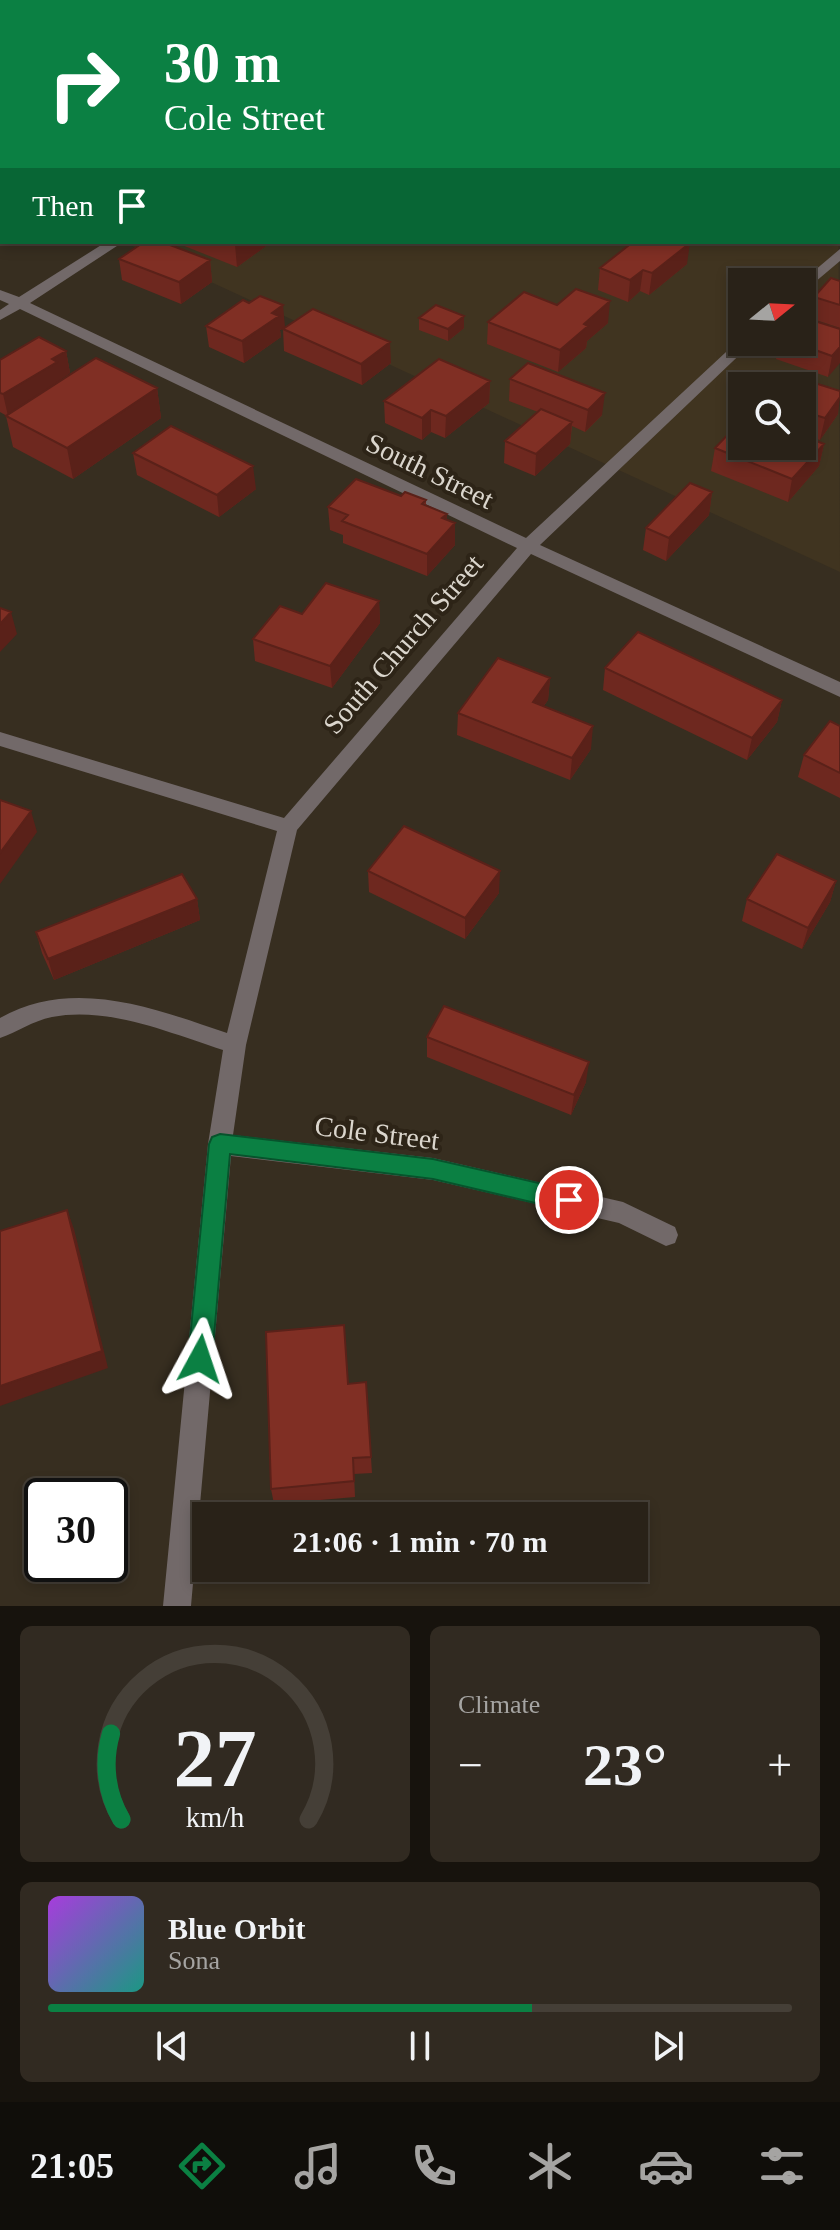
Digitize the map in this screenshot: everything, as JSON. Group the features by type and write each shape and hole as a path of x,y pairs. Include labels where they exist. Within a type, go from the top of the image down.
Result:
{"street":[{"path":"0,316 113,244"},
{"path":"816,276 840,253"},
{"name":"South Street","path":"0,294 528,546 840,690"},
{"name":"South Church Street","path":"288,827 528,546 730,356"},
{"path":"0,739 80,760 288,827 235,1045 220,1144 177,1606"},
{"path":"0,1029 31,1011 62,1004 158,1020 235,1045"},
{"name":"Cole Street","path":"220,1144 433,1169 623,1213 666,1235"}],"shaded area":[{"path":"128,244 839,244 840,572"}],"building":[{"path":"141,244 167,244 210,260 179,282 119,259"},
{"path":"630,244 689,244 652,273 643,270 630,280 600,268"},
{"path":"831,278 840,281 840,305 816,298"},
{"path":"576,289 610,301 584,324 588,326 560,350 488,322 524,292 557,305"},
{"path":"260,296 283,305 272,313 279,316 242,341 206,326 243,300 249,303"},
{"path":"436,305 464,316 448,329 419,318"},
{"path":"313,309 390,342 361,364 283,329"},
{"path":"816,321 840,329 840,347 832,356 816,350"},
{"path":"39,337 66,351 52,359 57,362 0,393 0,360"},
{"path":"96,358 157,388 67,448 6,416"},
{"path":"439,359 490,381 446,416 431,410 422,418 384,401"},
{"path":"528,363 605,393 588,410 510,379"},
{"path":"816,383 840,391 840,397 825,418 816,415"},
{"path":"541,409 572,422 536,454 505,441"},
{"path":"171,426 253,466 217,495 133,453"},
{"path":"728,434 728,453 715,448"},
{"path":"816,441 824,444 816,453"},
{"path":"745,460 809,460 792,479"},
{"path":"356,479 401,496 405,492 426,500 422,504 447,514 442,518 455,523 427,554 342,521 348,515 328,507"},
{"path":"690,483 712,492 669,538 646,528"},
{"path":"326,583 379,601 330,666 253,639 280,606 302,614"},
{"path":"0,608 11,612 0,624"},
{"path":"638,632 782,700 752,738 605,668"},
{"path":"498,658 550,678 533,702 593,726 572,758 458,713"},
{"path":"830,721 840,726 840,773 804,755"},
{"path":"0,800 31,811 0,853"},
{"path":"404,826 500,871 465,918 368,871"},
{"path":"777,854 836,881 808,928 747,899"},
{"path":"182,874 197,899 48,959 36,932"},
{"path":"444,1006 589,1062 574,1095 427,1037"},
{"path":"67,1210 102,1351 0,1386 0,1231"},
{"path":"344,1325 348,1384 366,1382 371,1457 353,1458 354,1481 271,1489 266,1332"}],"route":[{"path":"200,1359 220,1144 433,1169 569,1200"}]}
